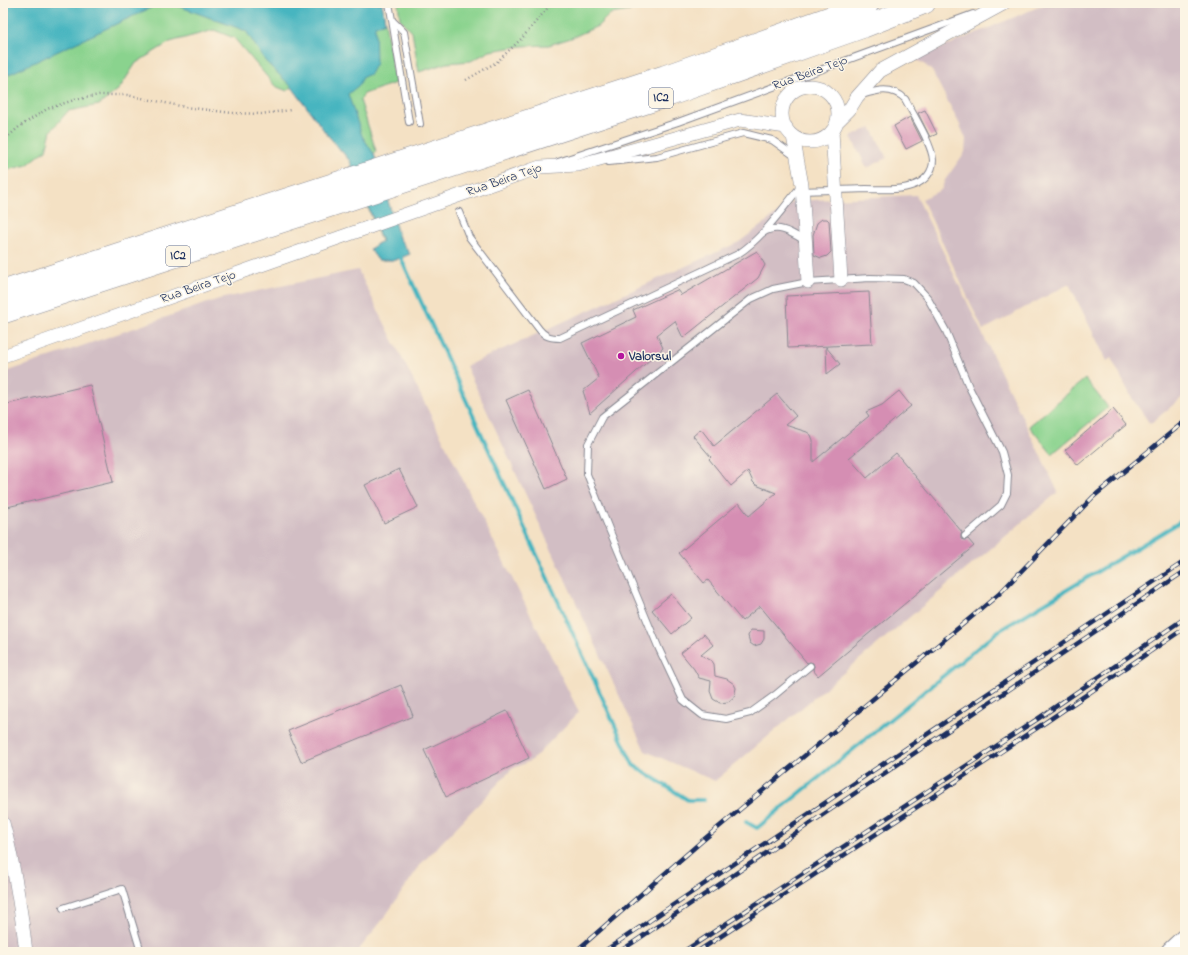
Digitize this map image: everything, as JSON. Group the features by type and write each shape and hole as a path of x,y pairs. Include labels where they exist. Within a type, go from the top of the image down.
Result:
{"highway":[{"name":"IC2","path":"391,176 868,3"},
{"name":"IC2","path":"3,313 348,190 391,176 671,95 864,27 925,3"},
{"name":"IC2","path":"3,291 348,190"}],"main road":[{"path":"1171,952 1185,940"}],"street":[{"path":"540,167 578,165 740,120 790,131 801,140 814,141 826,137 849,110 857,97 880,71 1004,3"},
{"path":"808,282 802,188 797,158 790,131 783,114 786,101 791,94 798,88 807,86 817,86 825,90 832,96 838,108 835,126 835,190 841,280"},
{"name":"Rua Beira Tejo","path":"3,356 540,167"},
{"path":"3,823 10,850 26,952"}],"lane":[{"path":"389,3 409,122"},
{"name":"Rua Beira Tejo","path":"540,167 678,122 1004,3"},
{"path":"392,20 404,32 420,124"},
{"path":"459,212 469,237 542,334 552,338 560,338 738,254 760,235 802,188 835,190 895,189 914,185 922,181 929,175 933,158 928,142 905,99 900,94 890,90 882,90 857,97"},
{"path":"578,165 657,157 743,133 772,140 797,158"},
{"path":"760,235 767,230 775,228 783,230 805,241"},
{"path":"810,666 750,714 726,719 702,715 683,700 653,634 587,474 588,444 602,417 751,299 773,289 808,282 870,278 904,279 914,283 927,297 946,331 969,387 1002,452 1008,475 1007,493 1001,505 965,536"},
{"path":"63,908 122,888 141,952"}],"path":[{"path":"466,80 497,62 522,38 552,3"},
{"path":"3,141 19,127 47,109 74,100 99,95 127,95 185,107 232,112 261,114 291,110"}],"shaded area":[{"path":"1048,3 1185,3 1185,395 1150,424 1132,398 1111,358 1107,361 1069,284 983,330 922,199 941,190 945,180 965,152 966,139 932,71 915,59"},
{"path":"871,127 887,158 867,168 851,137"},
{"path":"916,195 1058,492 715,781 645,751 466,366 739,242 794,201"},
{"path":"358,270 579,712 532,760 512,769 421,864 384,918 357,952 3,952 3,373 219,299"}],"green space":[{"path":"3,3 382,3 395,83 364,94 360,100 376,151 374,154 399,238 410,254 395,260 378,260 370,249 381,241 350,161 326,133 292,87 287,91 275,86 234,38 214,30 170,42 136,63 119,89 99,105 68,111 51,131 46,150 27,165 3,171"},
{"path":"398,3 635,3 630,11 610,14 598,26 571,38 549,45 522,46 490,51 471,61 447,63 419,72 412,32 400,19"},
{"path":"1085,379 1108,407 1052,454 1029,426"}],"water":[{"path":"3,3 161,3 3,77"},
{"path":"170,3 382,3 385,22 375,26 376,63 370,74 363,77 359,85 348,94 362,136 374,154 399,238 410,254 395,260 378,260 370,249 382,241 350,161 326,133 292,87 266,62 246,31"}],"building":[{"path":"925,110 937,134 930,137 918,113"},
{"path":"910,117 922,141 906,149 894,126"},
{"path":"822,219 827,219 829,221 831,252 827,256 821,258 814,255 813,235 817,223"},
{"path":"757,251 765,265 758,278 683,338 675,321 657,335 663,348 590,413 583,391 599,378 582,343 636,317 633,310 677,290 681,295"},
{"path":"869,292 872,344 788,348 786,296"},
{"path":"826,347 840,364 827,374"},
{"path":"90,385 113,482 3,508 3,405"},
{"path":"528,390 567,479 546,489 506,400"},
{"path":"899,391 911,406 849,458 867,478 896,453 962,532 961,539 968,539 974,546 818,676 813,670 813,663 807,663 760,606 742,621 708,580 704,583 679,553 739,503 749,516 776,493 756,485 748,471 731,486 709,459 711,457 693,436 701,429 714,446 777,394 796,416 785,425 807,432 811,435 813,440 813,462 869,416 866,412 882,405"},
{"path":"1113,409 1126,425 1078,465 1065,450"},
{"path":"399,469 418,507 384,523 365,485"},
{"path":"671,594 691,618 672,634 652,610"},
{"path":"751,630 764,631 764,639 761,644 754,646 750,643 748,636"},
{"path":"704,634 713,645 701,655 712,661 714,664 715,676 727,679 734,684 736,688 734,697 728,702 720,703 713,699 710,691 711,681 699,678 694,669 681,653"},
{"path":"401,685 413,716 301,762 288,731"},
{"path":"507,711 529,758 446,797 424,750"}],"waterway":[{"path":"401,258 633,765 688,800 704,800"},
{"path":"746,822 757,828 997,632 1185,519"}],"railway":[{"path":"575,952 702,841 999,594 1093,497 1185,421"},
{"path":"603,952 1185,561"},
{"path":"619,952 1185,571"},
{"path":"683,952 1039,718 1185,618"},
{"path":"697,952 1046,722 1185,628"}],"place":[{"name":"Valorsul","path":"621,356"}]}
